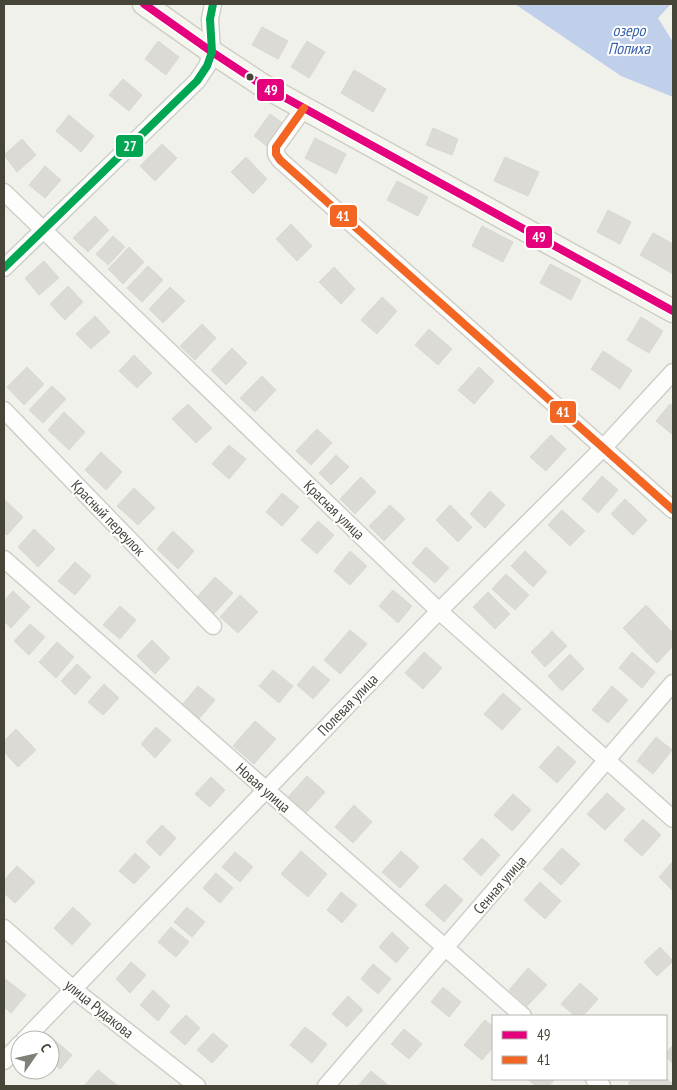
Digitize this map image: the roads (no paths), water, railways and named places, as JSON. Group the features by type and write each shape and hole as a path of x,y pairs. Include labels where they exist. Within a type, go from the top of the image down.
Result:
{"street":[{"path":"144,4 262,85 673,311"},
{"path":"4,268 197,81 208,66 212,52 210,19 213,4"},
{"path":"304,108 276,147 276,154 280,160 673,510"},
{"name":"Красная улица","path":"4,192 439,611 673,819"},
{"name":"Полевая улица","path":"34,1030 439,611 604,447 673,372"},
{"name":"Красный переулок","path":"4,410 213,626"},
{"name":"Новая улица","path":"4,559 522,1015"},
{"name":"Сенная улица","path":"326,1086 673,684"},
{"name":"улица Рудакова","path":"4,928 73,989 197,1086"}],"water":[{"name":"озеро Попиха","path":"515,4 671,4 658,18 673,42 673,97 621,76"}]}
